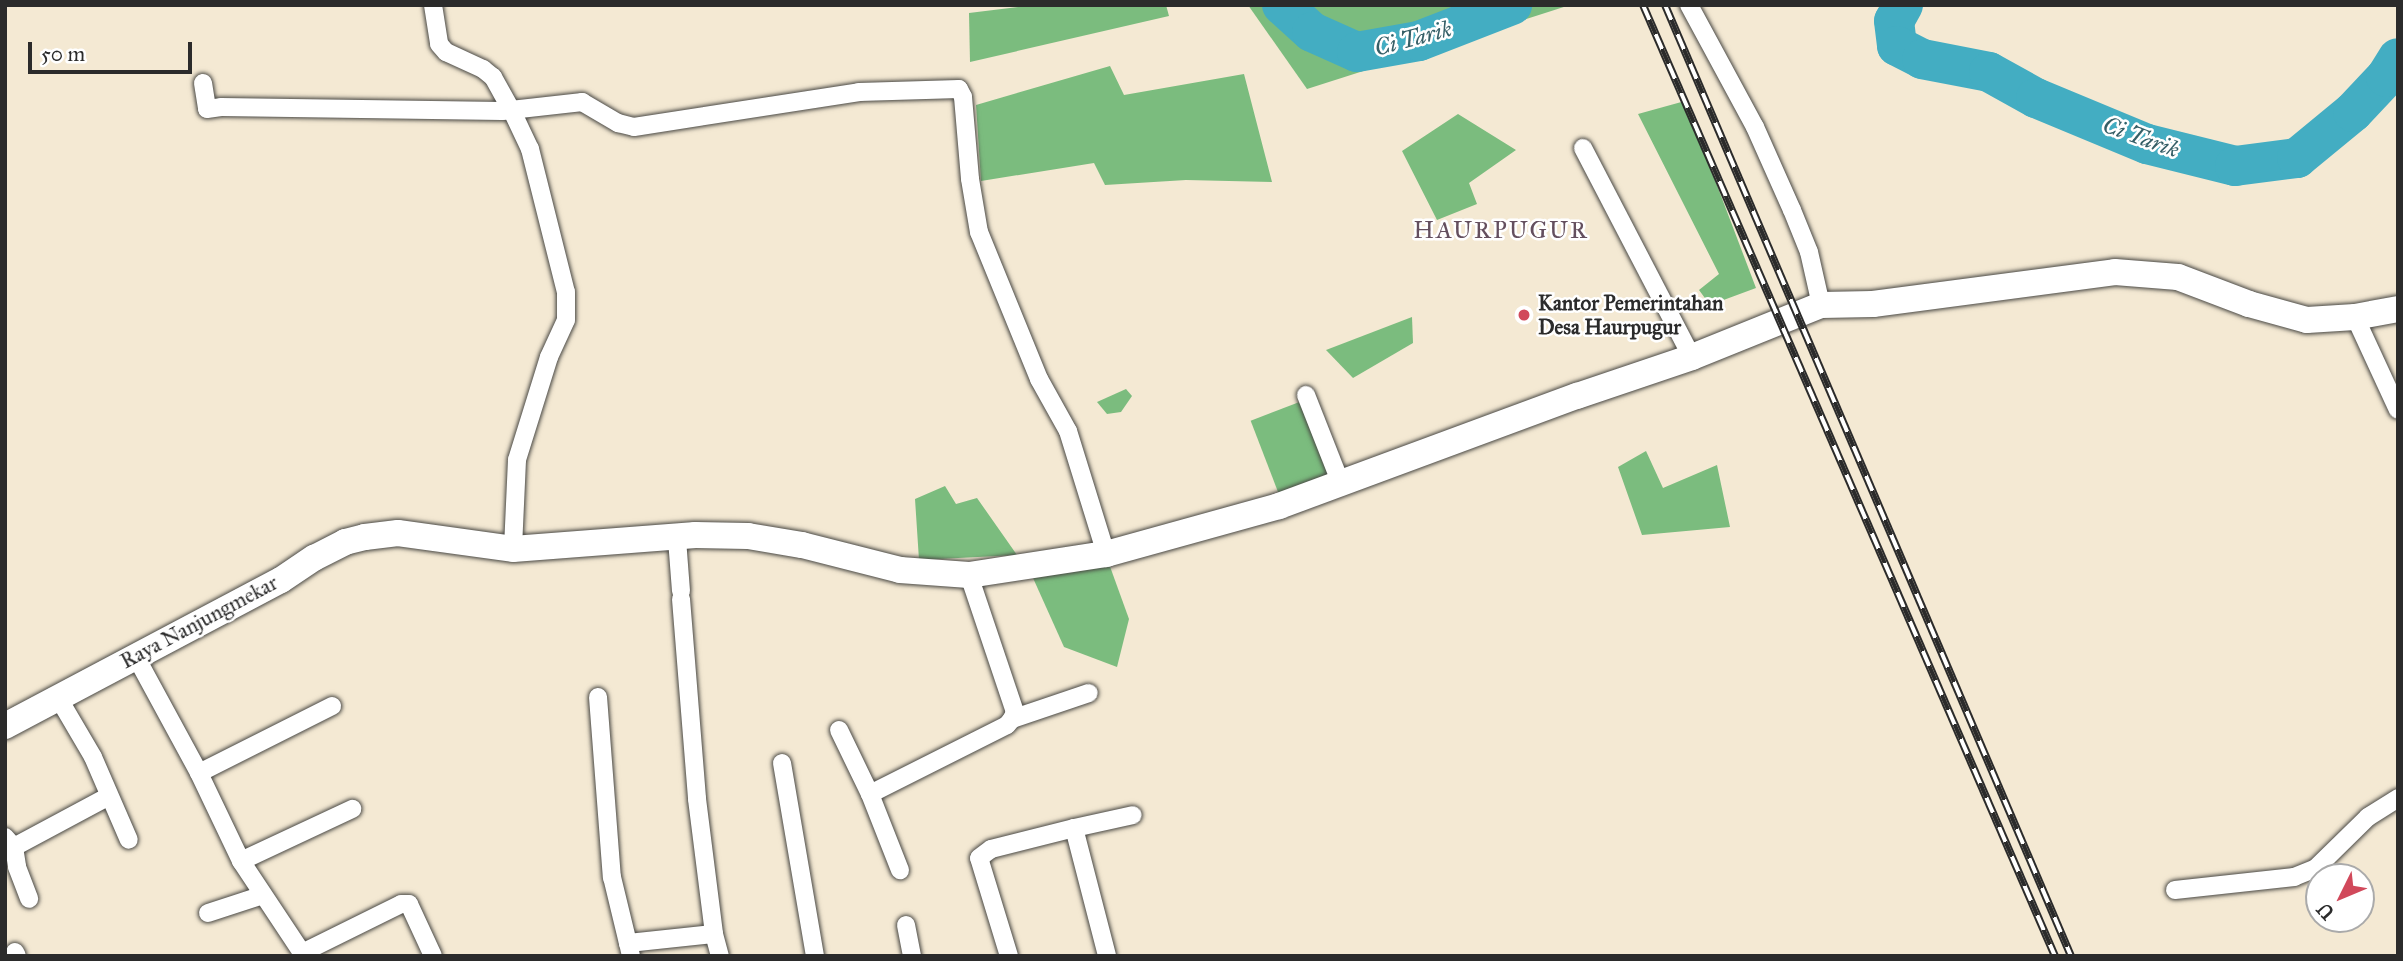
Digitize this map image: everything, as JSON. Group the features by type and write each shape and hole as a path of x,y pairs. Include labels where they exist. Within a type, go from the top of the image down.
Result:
{"main road":[{"path":"1821,305 1873,304 2115,272 2147,272 2178,277 2249,304 2307,320 2355,317 2398,309"},
{"name":"Raya Nanjungmekar","path":"5,726 345,542 398,533 513,549 677,539 695,535 748,536 802,545 900,570 969,575 1106,554 1279,506 1577,396 1692,357 1821,305"}],"street":[{"path":"433,5 439,44 446,52 483,69 493,77 530,149 568,308 517,460 513,549"},
{"path":"1689,5 1755,127 1782,188 1809,251 1821,305"},
{"path":"203,83 207,109 512,111 582,102 618,122 634,127 859,92 958,89 963,97 970,179 979,232 1039,379 1068,431 1106,554"},
{"path":"1583,148 1692,357"},
{"path":"2355,317 2398,410"},
{"path":"1306,396 1341,484"},
{"path":"677,539 697,799 714,933 720,956"},
{"path":"870,794 1007,725 1012,719 1015,712 969,575"},
{"path":"135,655 199,773 242,861 303,954 401,904 410,904 433,956"},
{"path":"1012,719 1089,693"},
{"path":"598,697 612,877 629,949 714,933"},
{"path":"58,699 93,757 129,840"},
{"path":"199,773 332,706"},
{"path":"839,730 870,794 900,870"},
{"path":"782,763 815,956"},
{"path":"29,899 10,842 109,796"},
{"path":"2175,890 2294,877 2316,868 2368,817 2398,798"},
{"path":"242,861 352,809"},
{"path":"1009,956 979,858 991,849 1133,815"},
{"path":"1074,828 1107,956"},
{"path":"208,914 263,895"},
{"path":"906,925 912,956"}],"green space":[{"path":"1034,5 1166,5 1169,16 970,62 969,13"},
{"path":"1248,5 1570,5 1307,89"},
{"path":"1110,66 1124,95 1244,74 1272,182 1186,180 1105,185 1094,163 981,181 976,105"},
{"path":"1685,101 1756,288 1710,305 1699,290 1719,274 1638,114"},
{"path":"1458,114 1516,150 1469,183 1477,204 1437,220 1402,151"},
{"path":"1412,317 1413,343 1353,378 1326,350"},
{"path":"1126,389 1132,396 1121,412 1107,414 1097,402"},
{"path":"1302,401 1330,475 1279,494 1251,421"},
{"path":"1646,451 1663,488 1717,465 1730,527 1642,535 1618,467"},
{"path":"945,486 956,504 977,498 1017,555 919,560 915,499"},
{"path":"1108,561 1129,619 1117,667 1064,647 1033,578"}],"waterway":[{"name":"Ci Tarik","path":"1282,5 1312,32 1357,52 1419,41 1512,5"},
{"name":"Ci Tarik","path":"1903,5 1894,21 1897,46 1922,59 1989,72 2036,98 2147,144 2235,166 2297,158 2353,112 2386,77 2398,58"}],"railway":[{"path":"1643,5 2055,956"},
{"path":"1665,5 2071,956"}],"place":[{"name":"Kantor Pemerintahan Desa Haurpugur","path":"1524,315"}],"district":[{"name":"HAURPUGUR","path":"1501,231"}]}
